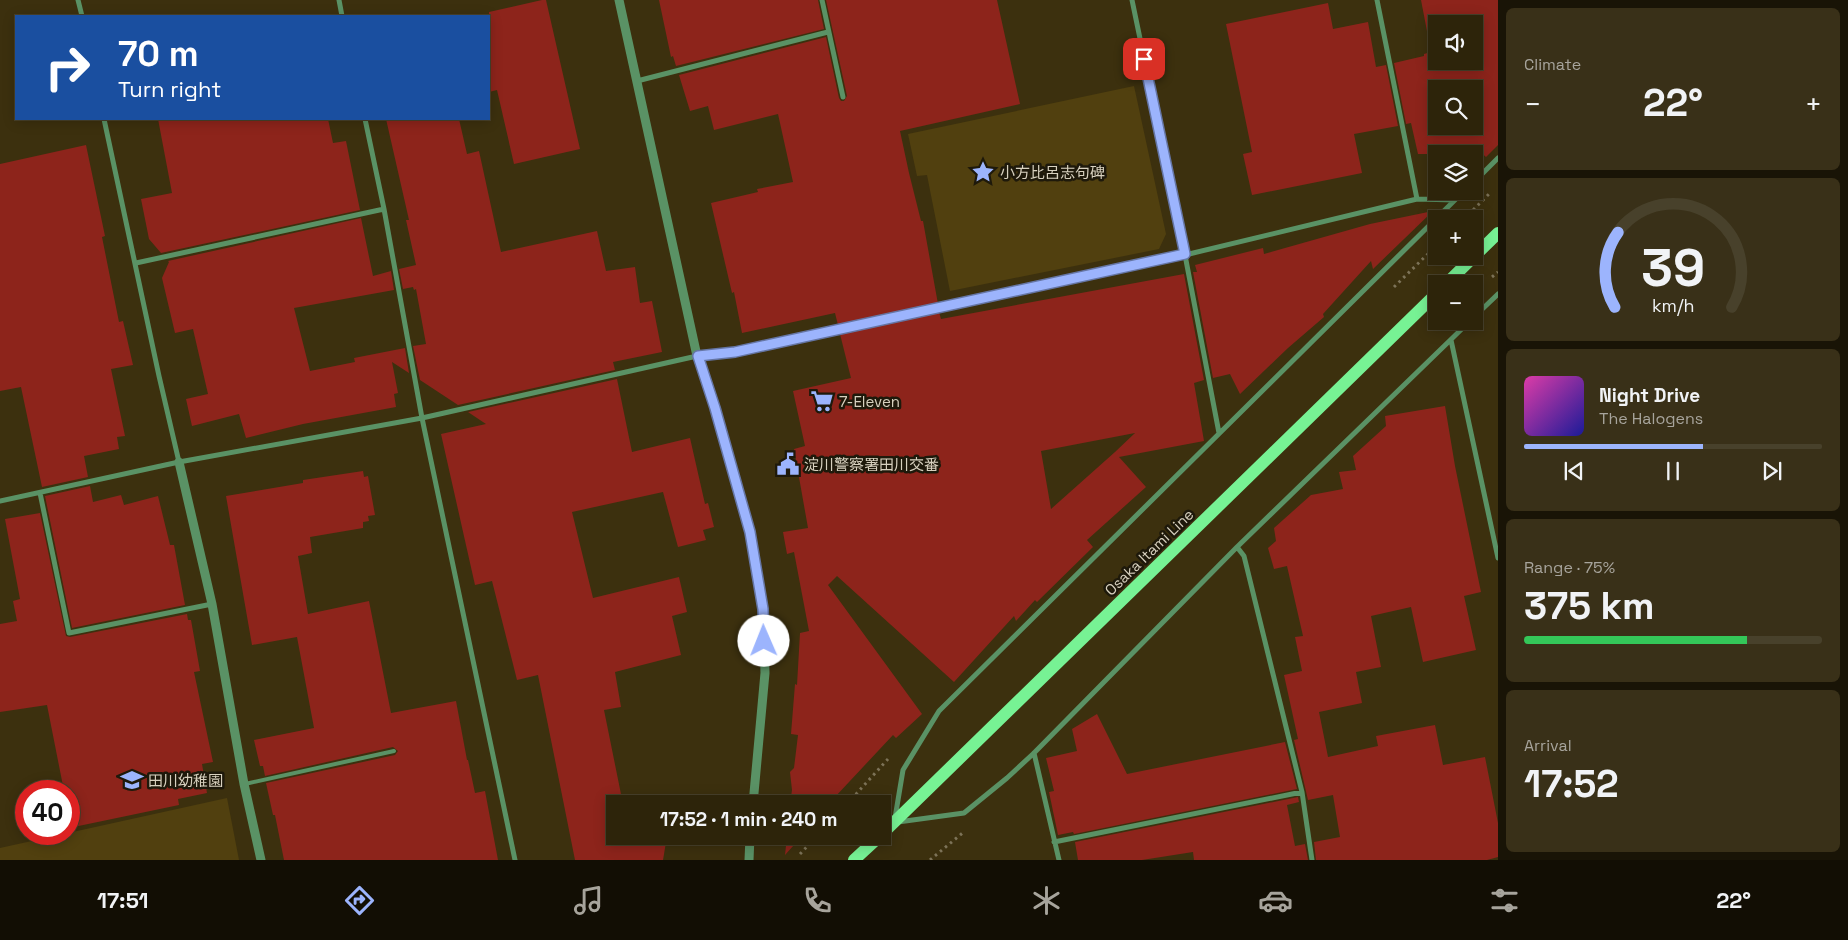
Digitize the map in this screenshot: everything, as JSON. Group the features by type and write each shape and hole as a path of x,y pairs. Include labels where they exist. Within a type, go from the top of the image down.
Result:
{"main road":[{"path":"1455,275 1498,233"},
{"name":"Osaka Itami Line","path":"891,826 1428,302"},
{"name":"Osaka Itami Line","path":"854,860 870,845"}],"street":[{"path":"78,0 82,15"},
{"path":"339,0 342,15"},
{"path":"618,0 698,356 715,408 750,532 763,609 765,672 754,795"},
{"path":"822,0 843,97"},
{"path":"1132,0 1185,254 1219,434"},
{"path":"1377,0 1417,200"},
{"path":"637,81 828,32"},
{"path":"104,120 158,376 212,604 244,784 261,860"},
{"path":"364,120 384,208 422,418 515,860"},
{"path":"1483,173 1498,158"},
{"path":"0,501 179,462 422,418 698,356 735,352 1185,254 1417,200 1428,200"},
{"path":"1455,200 939,711 902,770 895,822 964,813 1007,778 1237,547 1461,330"},
{"path":"136,264 384,208"},
{"path":"1483,308 1498,294"},
{"path":"1450,340 1498,558"},
{"path":"40,493 69,632 212,604"},
{"path":"1237,547 1244,556 1302,792 1312,860"},
{"path":"1034,753 1059,860"},
{"path":"1054,842 1302,792"},
{"path":"749,860 750,845"}],"lane":[{"path":"244,784 394,751"}],"path":[{"path":"1473,210 1491,192"},
{"path":"855,795 892,756"},
{"path":"930,860 965,831"},
{"path":"800,854 808,845"}],"shaded area":[{"path":"1134,86 1166,234 1159,249 950,291 927,175 917,176 908,134"},
{"path":"227,798 239,860 0,860 0,848 15,845 80,845 80,830"}],"building":[{"path":"546,0 580,149 514,164 497,90 490,92 489,12"},
{"path":"659,0 818,0 824,29 676,66 673,56 671,57"},
{"path":"826,0 997,0 1020,104 900,131 921,221 923,221 938,304 838,325 835,313 742,333 734,292 732,293 711,203 758,192 757,189 793,182 778,114 714,130 708,106 690,111 679,75 826,37 839,98 841,101 844,101 847,96"},
{"path":"1421,0 1498,0 1498,145 1486,157 1483,154 1483,145 1428,145 1428,154 1418,154 1411,123 1406,124 1394,63 1424,56 1424,54 1428,53 1428,70 1483,70 1483,15 1428,15 1428,36"},
{"path":"1328,3 1333,29 1368,22 1376,67 1386,65 1398,126 1354,134 1362,173 1252,195 1243,154 1252,152 1226,24"},
{"path":"158,120 328,120 333,143 346,141 360,210 161,253 149,239 141,199 172,193"},
{"path":"386,120 459,120 467,154 479,151 501,252 597,231 606,271 635,267 640,303 652,301 662,352 613,362 615,370 458,405 420,380 413,346 426,344 416,289 414,290 413,287 403,289 399,269 416,265 406,220 409,220"},
{"path":"86,145 105,236 102,237 119,322 123,321 133,365 111,369 125,436 117,437 119,449 84,456 88,477 42,487 21,387 0,391 0,164"},
{"path":"1428,212 1428,216 1373,269 1371,261 1323,314 1324,317 1240,394 1230,374 1213,378 1193,272 1197,272 1195,265 1263,248 1264,254 1370,224"},
{"path":"361,218 373,276 391,271 394,290 294,308 310,371 355,362 354,358 405,348 409,373 392,362 398,393 394,394 396,407 303,424 246,438 239,414 192,426 186,399 208,394 193,329 175,333 162,278 168,261"},
{"path":"1184,274 1204,380 1194,383 1204,441 1119,457 1146,487 1087,540 1093,547 1037,602 1035,600 1016,621 1014,616 954,682 837,576 828,585 922,714 896,738 893,735 837,795 791,795 790,772 794,768 798,735 791,734 795,684 797,685 800,633 809,631 794,552 787,554 783,532 808,528 794,449 805,446 793,391 851,378 840,334 939,312 941,319","holes":["1135,433 1115,452 1051,509 1041,451"]},
{"path":"617,379 632,452 690,438 705,504 708,503 714,527 703,530 706,540 678,547 663,492 572,512 593,598 679,577 687,612 672,616 681,655 615,672 621,707 604,710 621,795 606,795 606,845 666,845 663,860 575,860 538,675 517,680 492,581 475,585 441,434 486,424 468,412"},
{"path":"1445,406 1455,466 1481,592 1464,596 1476,650 1423,662 1411,607 1371,616 1381,667 1356,672 1362,703 1319,712 1328,757 1378,746 1376,736 1435,725 1443,765 1485,757 1498,823 1498,857 1487,860 1316,860 1314,842 1340,837 1333,795 1308,800 1294,740 1298,739 1284,675 1302,671 1295,637 1303,636 1287,566 1274,569 1268,548 1276,541 1274,528 1311,495 1343,489 1339,472 1356,470 1353,456 1386,426 1385,416"},
{"path":"363,471 364,477 368,476 375,515 368,516 369,521 363,522 363,528 310,537 312,553 298,556 308,614 369,601 391,713 456,701 475,793 485,791 498,860 284,860 266,783 395,755 398,751 393,747 265,776 263,766 260,766 254,740 314,728 297,637 252,645 226,496 303,483 303,480"},
{"path":"90,486 93,502 121,495 124,505 158,496 170,545 174,545 185,605 72,628 45,496"},
{"path":"40,513 66,636 70,637 187,614 188,620 191,620 200,671 194,672 213,762 202,764 207,793 178,799 179,805 80,826 80,780 62,780 47,705 0,712 0,624 17,621 13,601 20,599 5,519"},
{"path":"1097,714 1127,774 1285,742 1297,789 1074,834 1073,832 1058,835 1049,792 1054,791 1046,758 1077,751 1072,729"},
{"path":"1298,797 1299,802 1287,805 1295,846 1305,844 1308,860 1194,860 1193,852 1142,860 1078,860 1075,842"},
{"path":"786,845 794,845 785,855"}],"place":[{"name":"小方比呂志句碑","path":"983,172"},
{"name":"7-Eleven","path":"822,401"},
{"name":"淀川警察署田川交番","path":"788,464"},
{"name":"田川幼稚園","path":"132,780"}],"route":[{"path":"764,641 763,609 750,532 715,408 698,356 735,352 1185,254 1144,59"}]}
